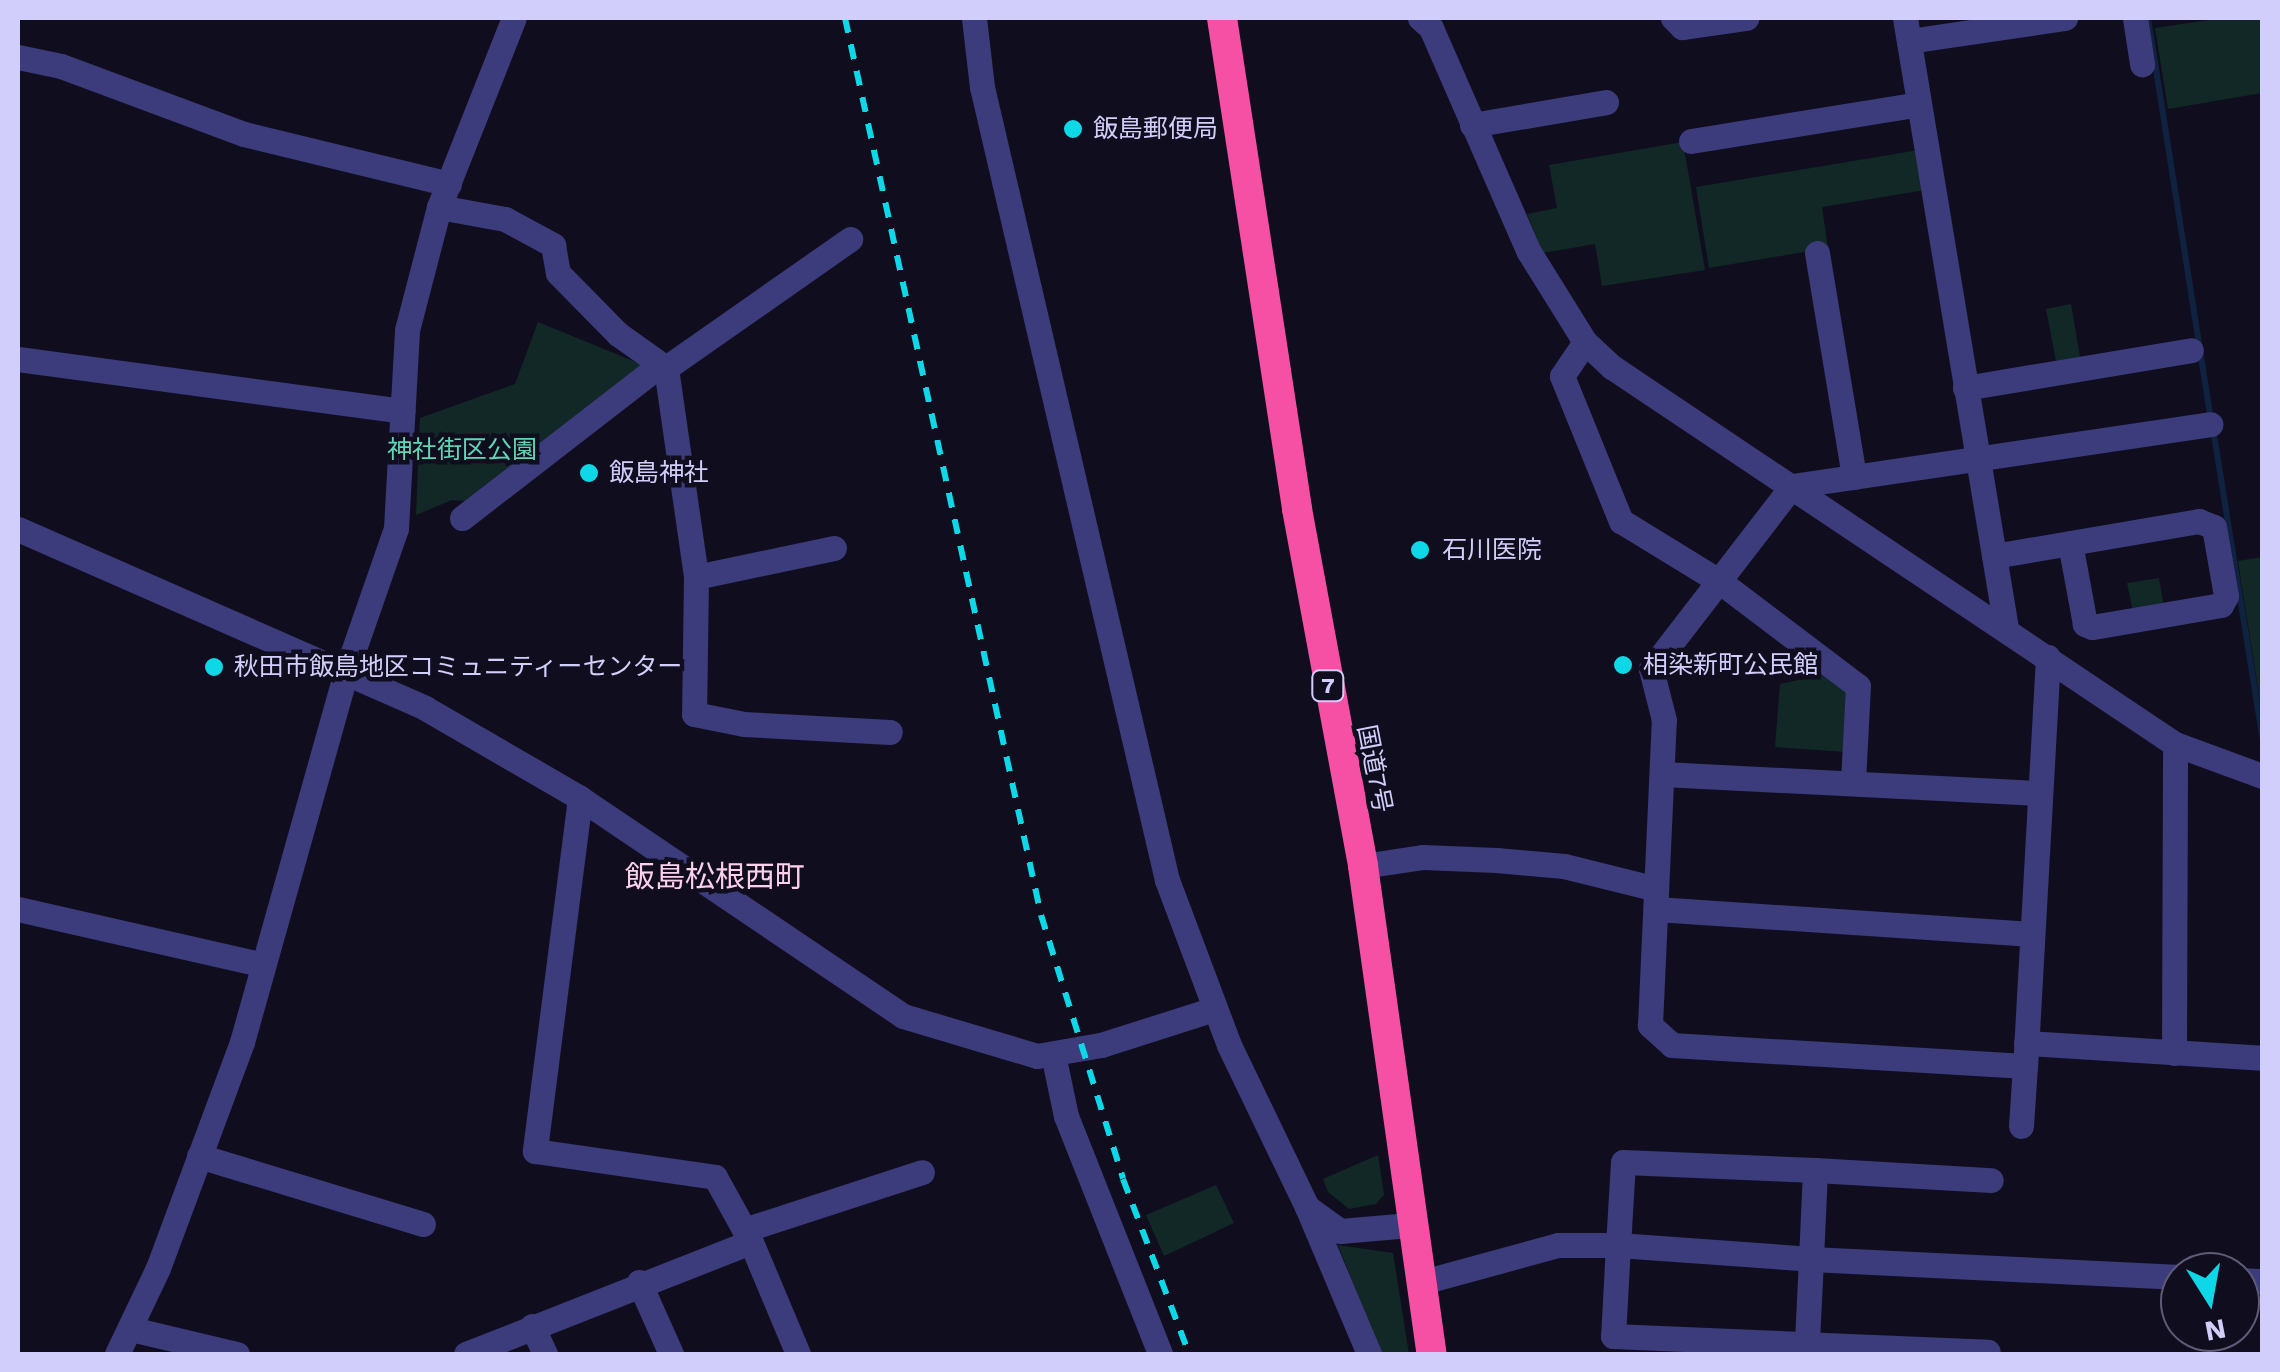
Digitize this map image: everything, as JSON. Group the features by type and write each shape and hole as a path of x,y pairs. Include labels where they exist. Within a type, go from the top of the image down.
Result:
{"highway":[{"name":"国道7号","path":"1222,18 1300,527 1363,866 1410,1225 1432,1354"}],"street":[{"path":"117,1354 131,1329 242,1042 260,964 347,669 396,528 407,330 444,196 514,18"},
{"path":"974,18 982,88 1141,783 1167,880 1214,1009 1307,1207 1369,1354"},
{"path":"1673,18 1682,27 1746,18"},
{"path":"2006,628 1907,29 2065,18"},
{"path":"2134,18 2142,64"},
{"path":"1433,21 1472,125 1529,252 1586,342 1612,367 2174,744 2262,776"},
{"path":"18,57 61,66 244,134 444,196 505,218 554,246 558,273 618,334 666,368 696,577 694,714 744,724 890,732"},
{"path":"1472,125 1606,102"},
{"path":"1690,141 1919,104"},
{"path":"462,518 592,415 850,239"},
{"path":"1817,252 1854,477"},
{"path":"1586,342 1562,376 1621,521 1719,581 1858,686 1853,782"},
{"path":"1964,388 2191,350"},
{"path":"18,359 403,411"},
{"path":"2210,424 1792,486 1652,669 1664,720 1664,774 1650,1025 1672,1045 2025,1055 2174,1052 2262,1058"},
{"path":"1994,556 2200,520 2214,527 2226,596 2222,605 2092,627 2085,624 2070,543"},
{"path":"18,529 347,669 580,798 903,1016 1036,1056 1214,1009"},
{"path":"696,577 834,548"},
{"path":"2021,1126 2048,657"},
{"path":"2174,744 2174,1052"},
{"path":"1664,774 2040,794"},
{"path":"580,798 535,1152 714,1177 747,1236 798,1354"},
{"path":"1363,866 1423,857 1564,866 1656,898 2032,934"},
{"path":"18,909 260,964"},
{"path":"1053,1054 1066,1116 1160,1354"},
{"path":"199,1156 422,1224"},
{"path":"1988,1352 1806,1340 1613,1336 1623,1162 1991,1180"},
{"path":"1806,1340 1815,1170"},
{"path":"466,1354 747,1236 922,1172"},
{"path":"1307,1207 1340,1231 1410,1225"},
{"path":"1420,1282 1558,1245 1618,1245 2160,1277"},
{"path":"639,1282 671,1354"},
{"path":"532,1326 545,1354"},
{"path":"131,1329 236,1354"}],"green space":[{"path":"2223,18 2262,18 2262,93 2168,109 2155,28"},
{"path":"1683,142 1705,270 1602,286 1595,244 1543,253 1527,214 1557,208 1549,165"},
{"path":"1919,150 1925,190 1822,207 1828,248 1709,268 1696,187"},
{"path":"2071,304 2080,357 2056,361 2046,309"},
{"name":"神社街区公園","path":"538,322 643,365 465,501 452,500 416,515 420,418 515,384"},
{"path":"2262,557 2262,714 2238,561"},
{"path":"2159,578 2164,607 2133,612 2127,583"},
{"path":"1830,673 1849,689 1846,752 1775,747 1780,684"},
{"path":"1378,1155 1384,1195 1376,1204 1349,1209 1328,1192 1323,1179"},
{"path":"1216,1185 1234,1223 1164,1256 1146,1215"},
{"path":"1338,1245 1393,1253 1409,1354 1381,1354"}],"waterway":[{"path":"2148,18 2210,413"},
{"path":"2214,435 2262,736"}],"railway":[{"path":"845,18 1041,915 1123,1179 1189,1354"}],"place":[{"name":"飯島郵便局","path":"1073,129"},
{"name":"飯島神社","path":"589,473"},
{"name":"石川医院","path":"1420,550"},
{"name":"相染新町公民館","path":"1623,665"},
{"name":"秋田市飯島地区コミュニティーセンター","path":"214,667"}],"district":[{"name":"飯島松根西町","path":"715,877"}]}
